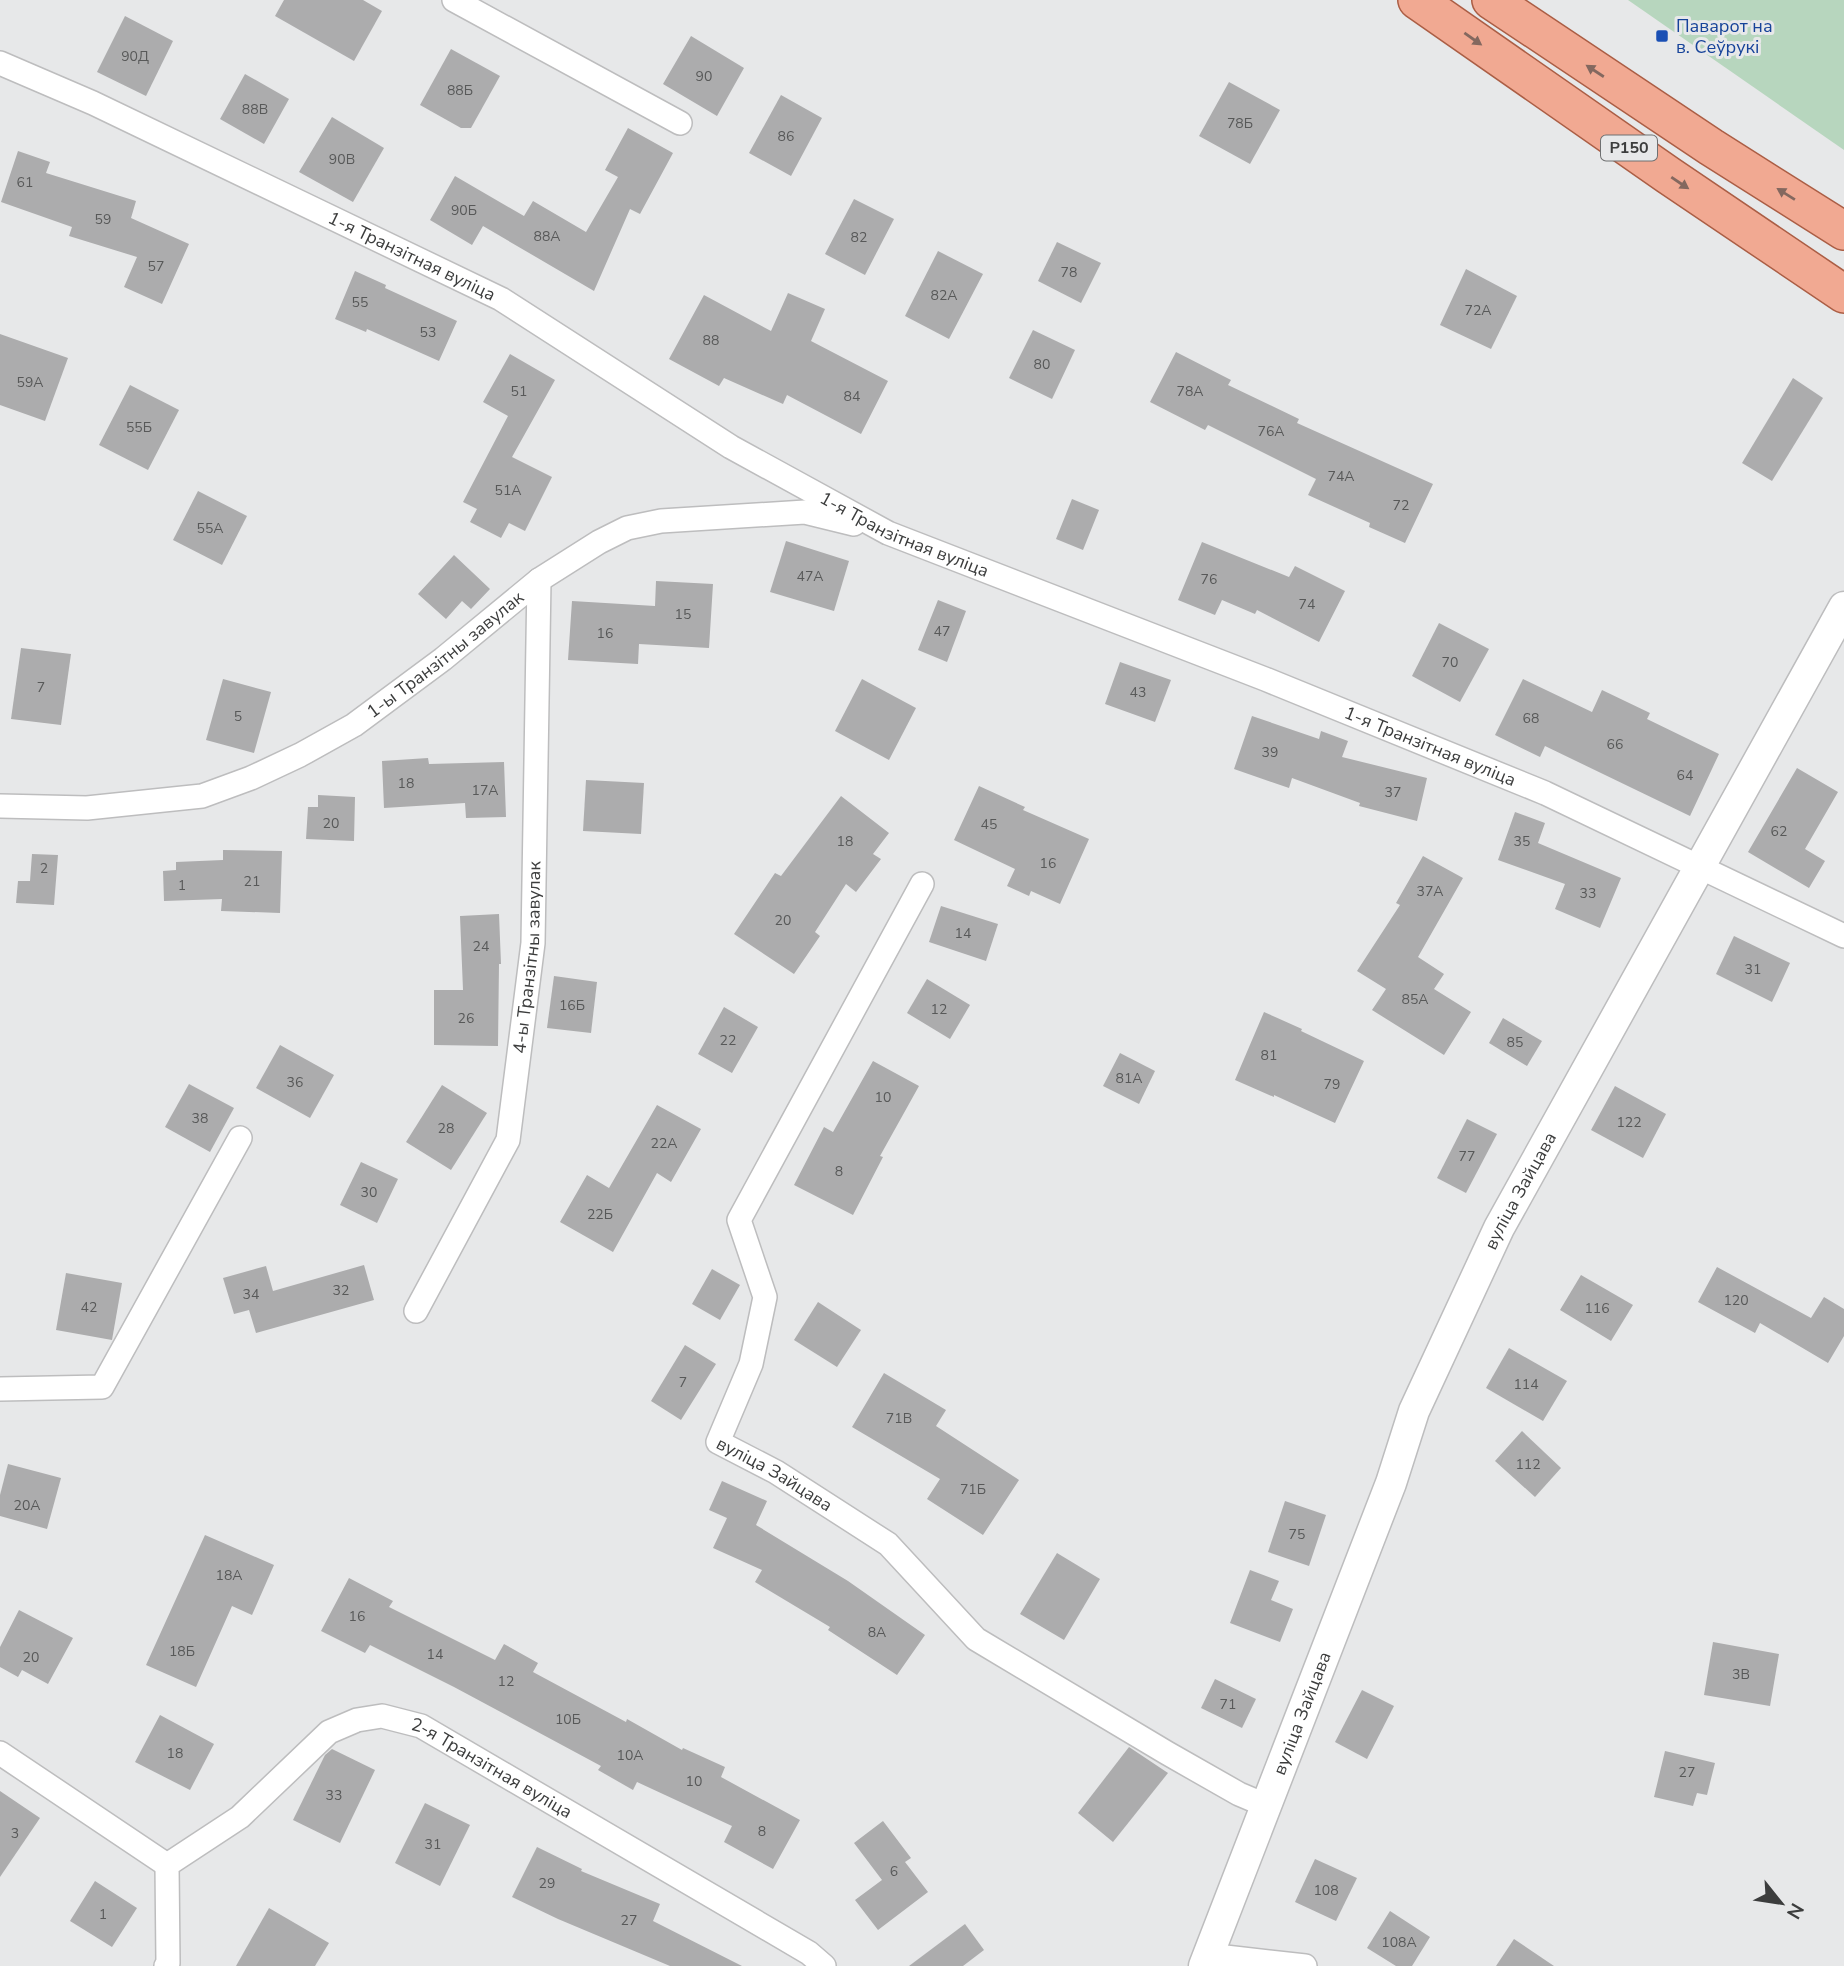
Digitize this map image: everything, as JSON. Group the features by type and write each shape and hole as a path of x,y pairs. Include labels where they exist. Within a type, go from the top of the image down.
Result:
{"main road":[{"name":"Р150","path":"1417,0 1844,294"},
{"name":"Р150","path":"1491,0 1711,147 1844,231"}],"street":[{"path":"454,0 680,123"},
{"name":"1-я Транзітная вуліца","path":"0,63 93,103 501,299 731,447 888,533 1265,679 1520,783 1701,866 1844,936"},
{"name":"1-ы Транзітны завулак","path":"0,806 87,808 202,796 251,778 300,755 354,724 443,659 539,580 599,542 627,528 661,522 805,512 888,533"},
{"name":"4-ы Транзітны завулак","path":"416,1311 508,1140 533,943 539,580"},
{"name":"вуліца Зайцава","path":"1206,1960 1391,1483 1419,1399 1499,1228 1844,607"},
{"name":"вуліца Зайцава","path":"922,884 739,1220 765,1297 751,1364 718,1442 776,1472 888,1544 976,1639 1167,1753 1239,1794 1265,1805"},
{"path":"0,1388 102,1387 240,1138"},
{"name":"2-я Транзітная вуліца","path":"167,1865 240,1817 329,1732 356,1720 382,1716 421,1726 797,1946 824,1966"},
{"path":"0,1753 167,1865 166,1966"},
{"path":"1206,1960 1304,1966"}],"green space":[{"path":"1628,0 1844,0 1844,150"}],"building":[{"path":"284,0 363,0 382,11 354,61 275,16"},
{"path":"125,16 173,41 146,96 97,72"},
{"path":"691,36 744,68 717,116 663,84"},
{"path":"451,49 500,76 471,128 461,128 420,105"},
{"path":"245,74 289,99 264,144 220,119"},
{"path":"1229,82 1280,110 1250,164 1199,136"},
{"path":"781,95 822,118 791,176 749,153"},
{"path":"332,117 384,148 353,202 299,172"},
{"path":"628,128 673,153 640,214 630,209 594,291 483,226 472,245 430,220 455,176 524,216 533,201 586,232 618,177 605,170"},
{"path":"18,151 50,162 46,173 136,201 131,218 189,244 162,304 124,287 137,257 69,236 72,227 1,202"},
{"path":"854,199 894,219 865,275 825,254"},
{"path":"1057,242 1101,263 1081,303 1038,281"},
{"path":"938,251 983,274 949,339 905,316"},
{"path":"1466,269 1517,296 1491,349 1440,325"},
{"path":"355,271 457,321 439,361 367,329 366,332 335,319"},
{"path":"788,293 825,309 811,341 888,381 861,434 787,395 783,404 724,378 719,386 669,359 704,295 771,331"},
{"path":"1033,330 1075,350 1052,399 1009,378"},
{"path":"0,334 68,358 45,421 0,405"},
{"path":"1176,352 1231,380 1228,385 1299,419 1297,423 1433,484 1405,543 1369,527 1370,523 1308,495 1316,479 1208,425 1205,430 1150,402"},
{"path":"510,354 555,380 512,457 552,477 525,531 509,523 501,538 470,522 477,509 463,502 508,416 483,402"},
{"path":"1793,378 1823,398 1772,481 1742,463"},
{"path":"130,385 179,410 148,470 99,445"},
{"path":"198,491 247,516 222,565 173,540"},
{"path":"1072,499 1099,510 1083,550 1056,539"},
{"path":"786,541 849,561 834,611 770,592"},
{"path":"1202,542 1289,577 1295,566 1345,591 1319,642 1257,610 1255,614 1222,600 1215,615 1178,600"},
{"path":"454,555 490,589 471,609 462,601 446,619 418,594"},
{"path":"656,581 713,584 709,648 639,644 638,664 568,660 572,601 655,606"},
{"path":"938,600 966,611 947,662 918,650"},
{"path":"1439,623 1489,649 1460,702 1412,676"},
{"path":"21,648 71,654 61,725 11,719"},
{"path":"1120,662 1171,680 1155,722 1105,704"},
{"path":"223,679 271,692 254,753 206,740"},
{"path":"862,679 916,708 889,760 835,731"},
{"path":"1523,679 1592,712 1602,690 1650,713 1647,719 1719,754 1690,816 1545,746 1540,757 1495,735"},
{"path":"1252,716 1319,739 1321,731 1348,741 1342,757 1427,778 1417,821 1359,806 1360,803 1292,778 1289,788 1234,769"},
{"path":"428,758 429,764 504,762 506,817 466,818 465,803 384,808 382,761"},
{"path":"1797,768 1838,792 1805,849 1825,861 1809,888 1748,852"},
{"path":"586,780 644,783 641,834 583,831"},
{"path":"979,786 1025,807 1023,810 1089,839 1060,904 1031,891 1029,896 1007,886 1015,869 954,840"},
{"path":"318,795 355,797 354,841 306,839 308,807 318,807"},
{"path":"841,796 889,833 873,854 881,859 856,892 846,884 815,932 820,936 794,974 734,934 775,873 781,876"},
{"path":"1515,812 1545,823 1538,843 1621,878 1600,928 1555,909 1565,884 1498,860"},
{"path":"223,850 282,851 280,913 221,911 222,899 164,901 163,871 176,870 176,862 223,860"},
{"path":"32,854 58,855 54,905 16,903 18,881 30,881"},
{"path":"1423,856 1463,878 1418,957 1444,974 1434,989 1471,1012 1444,1055 1372,1010 1386,989 1357,971 1400,905 1396,903"},
{"path":"941,906 998,924 986,961 929,942"},
{"path":"499,914 501,964 498,1046 434,1045 434,990 463,990 460,916"},
{"path":"1734,936 1790,963 1772,1002 1716,974"},
{"path":"554,976 597,982 591,1033 547,1028"},
{"path":"927,979 970,1005 950,1039 907,1013"},
{"path":"724,1007 758,1027 732,1073 698,1054"},
{"path":"1264,1012 1364,1061 1335,1123 1235,1080"},
{"path":"1503,1018 1542,1041 1527,1066 1489,1043"},
{"path":"280,1045 334,1075 310,1118 256,1088"},
{"path":"1120,1053 1155,1071 1139,1104 1103,1086"},
{"path":"873,1061 919,1086 880,1156 883,1157 853,1215 794,1185 824,1127 833,1132"},
{"path":"189,1084 234,1108 210,1152 165,1127"},
{"path":"442,1085 487,1113 451,1170 406,1142"},
{"path":"1615,1086 1666,1114 1643,1158 1591,1130"},
{"path":"657,1105 701,1129 671,1182 657,1173 613,1252 560,1222 587,1175 609,1188"},
{"path":"1467,1119 1497,1134 1466,1193 1437,1178"},
{"path":"361,1162 398,1179 377,1223 340,1205"},
{"path":"364,1265 374,1300 256,1333 249,1310 234,1314 223,1278 266,1266 273,1291"},
{"path":"1717,1267 1811,1318 1824,1297 1844,1309 1844,1336 1828,1363 1760,1323 1755,1333 1698,1302"},
{"path":"712,1269 740,1285 720,1320 692,1304"},
{"path":"66,1273 122,1283 112,1340 56,1330"},
{"path":"1581,1275 1633,1305 1611,1341 1560,1310"},
{"path":"818,1302 861,1330 837,1367 794,1340"},
{"path":"685,1345 716,1364 681,1420 651,1401"},
{"path":"1509,1348 1567,1381 1543,1421 1486,1388"},
{"path":"884,1373 946,1410 936,1426 1019,1480 983,1535 927,1499 940,1479 852,1427"},
{"path":"1522,1431 1561,1468 1535,1497 1495,1461"},
{"path":"8,1464 61,1478 47,1529 0,1516 0,1495"},
{"path":"722,1481 767,1501 756,1525 848,1581 925,1635 897,1675 828,1630 830,1627 755,1582 762,1570 713,1548 727,1518 709,1510"},
{"path":"1285,1501 1326,1515 1309,1566 1268,1552"},
{"path":"205,1535 274,1565 252,1615 232,1606 196,1687 146,1665"},
{"path":"1057,1553 1100,1579 1064,1640 1020,1614"},
{"path":"1250,1570 1279,1581 1271,1600 1293,1609 1280,1642 1230,1623"},
{"path":"349,1578 393,1601 389,1607 495,1660 504,1644 538,1663 533,1672 682,1750 683,1748 725,1767 721,1777 800,1820 773,1869 724,1842 732,1826 637,1782 633,1790 598,1770 601,1766 454,1687 370,1645 365,1653 321,1631"},
{"path":"19,1610 73,1638 48,1684 22,1670 18,1677 0,1667 0,1647"},
{"path":"1713,1642 1779,1654 1770,1706 1704,1695"},
{"path":"1215,1679 1256,1699 1242,1728 1201,1708"},
{"path":"1362,1690 1394,1706 1367,1759 1335,1742"},
{"path":"160,1715 214,1744 190,1790 135,1762"},
{"path":"1129,1747 1168,1773 1113,1842 1078,1813"},
{"path":"332,1749 375,1770 340,1843 293,1820 325,1755"},
{"path":"1665,1751 1715,1763 1707,1795 1697,1793 1693,1806 1654,1797"},
{"path":"0,1791 40,1818 0,1877"},
{"path":"425,1803 470,1825 440,1886 395,1863"},
{"path":"883,1821 911,1858 905,1862 928,1892 878,1930 855,1900 882,1880 854,1843"},
{"path":"537,1847 582,1869 581,1871 660,1904 653,1921 742,1966 670,1966 512,1897"},
{"path":"1315,1859 1357,1878 1336,1921 1295,1902"},
{"path":"95,1881 137,1908 112,1947 70,1921"},
{"path":"269,1908 329,1943 315,1966 236,1966"},
{"path":"1390,1911 1430,1937 1412,1966 1396,1966 1367,1948"},
{"path":"965,1924 984,1950 963,1966 909,1966"},
{"path":"1514,1939 1554,1966 1496,1966"}],"place":[{"name":"Паварот на в. Сеўрукі","path":"1662,36"}]}
